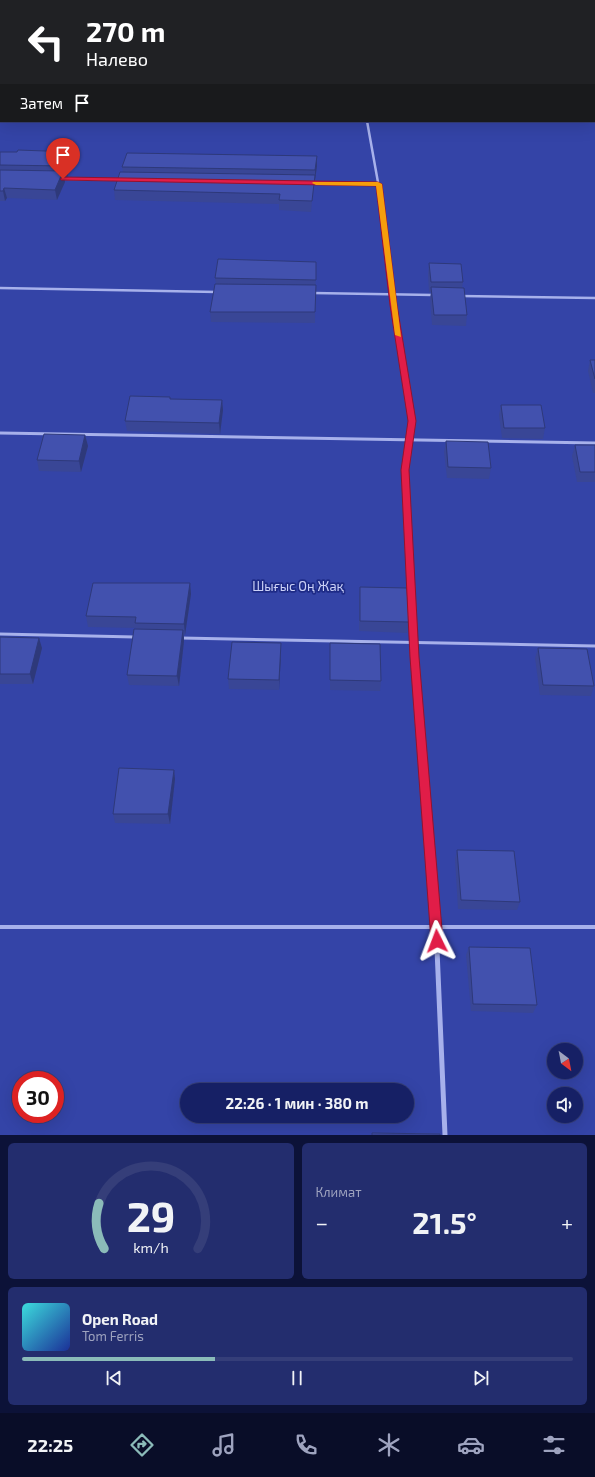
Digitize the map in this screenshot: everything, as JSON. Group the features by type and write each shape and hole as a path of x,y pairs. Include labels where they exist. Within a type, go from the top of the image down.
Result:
{"street":[{"path":"367,122 378,184 412,421 405,470 414,642 436,926 445,1135"}],"lane":[{"path":"55,179 126,180"},
{"path":"308,183 378,184"},
{"path":"0,288 220,292"},
{"path":"306,293 439,296"},
{"path":"455,296 595,298"},
{"path":"0,433 595,443"},
{"path":"0,634 143,637"},
{"path":"175,638 595,646"},
{"path":"0,927 595,926"}],"green space":[{"name":"Шығыс Оң Жақ","path":"0,122 595,122 595,1135 0,1135"}],"building":[{"path":"18,150 72,152 65,166 0,165 0,152 17,152"},
{"path":"127,153 317,156 315,170 122,167"},
{"path":"0,170 63,171 55,190 4,188 3,191 0,191"},
{"path":"120,172 315,175 312,201 279,200 280,194 114,190"},
{"path":"218,259 316,262 316,280 215,278"},
{"path":"429,263 461,264 463,282 431,282"},
{"path":"215,284 316,285 315,312 210,312"},
{"path":"431,287 464,288 467,315 434,315"},
{"path":"590,360 595,360 595,379"},
{"path":"130,396 170,397 170,399 222,400 219,423 125,421"},
{"path":"501,405 541,405 545,428 504,428"},
{"path":"44,434 85,435 79,461 37,460"},
{"path":"446,441 488,442 491,468 448,467"},
{"path":"575,445 595,445 595,472 580,472"},
{"path":"93,583 190,583 184,624 135,623 136,617 86,616"},
{"path":"360,587 407,588 409,622 360,621"},
{"path":"134,629 183,630 177,676 127,675"},
{"path":"0,637 39,638 30,674 0,674"},
{"path":"232,642 281,643 279,680 228,679"},
{"path":"330,643 380,644 381,681 330,680"},
{"path":"538,648 587,649 594,686 543,685"},
{"path":"119,768 174,770 168,814 113,814"},
{"path":"457,850 514,851 520,902 461,900"},
{"path":"469,947 530,948 537,1005 473,1004"},
{"path":"372,1133 440,1134 440,1135 372,1135"}],"slow traffic":[{"path":"316,183 378,184 399,335"}],"route":[{"path":"63,179 378,184 394,305 412,421 405,470 415,657 437,941"}]}
